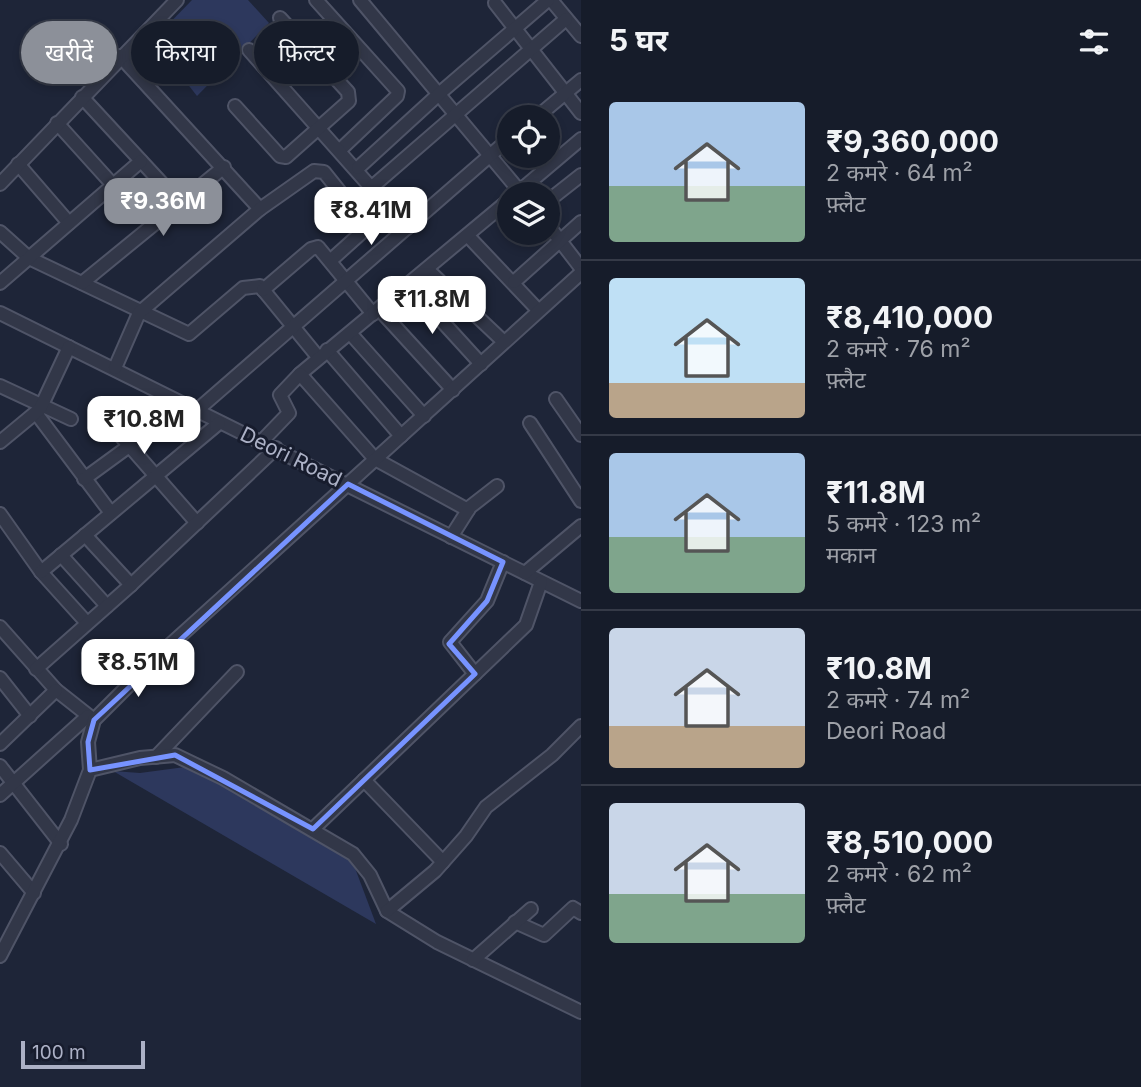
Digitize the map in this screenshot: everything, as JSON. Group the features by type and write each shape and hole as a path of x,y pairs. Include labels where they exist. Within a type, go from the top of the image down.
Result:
{"street":[{"path":"0,184 120,56 177,0"},
{"path":"316,0 398,91 397,96 340,150"},
{"path":"360,0 440,93 508,182"},
{"path":"358,169 440,93 550,0 581,36"},
{"path":"495,3 581,113"},
{"path":"235,106 283,158 347,103 350,96 280,18"},
{"path":"372,187 566,19"},
{"path":"250,50 358,169 407,228"},
{"path":"120,56 260,209"},
{"path":"552,105 581,80"},
{"path":"82,97 180,203"},
{"path":"57,123 113,185"},
{"path":"532,182 581,139"},
{"path":"84,479 130,446 190,409 292,326 497,148"},
{"path":"0,283 141,161"},
{"path":"18,164 69,223"},
{"path":"82,283 224,167"},
{"path":"115,368 139,313 260,209 314,171 320,171 368,227"},
{"path":"560,192 581,175"},
{"path":"330,261 390,207"},
{"path":"262,441 289,413 280,395 300,374 497,212"},
{"path":"560,241 581,222"},
{"path":"0,232 29,258 139,313 189,334 243,288 255,285 263,290 292,326 401,436"},
{"path":"468,236 538,310"},
{"path":"0,795 91,718 453,390 581,270 560,243"},
{"path":"514,282 556,245"},
{"path":"263,290 314,247 322,250 345,280 453,390"},
{"path":"429,270 504,342"},
{"path":"409,285 481,364"},
{"name":"Deori Road","path":"0,313 581,601"},
{"path":"350,333 424,416"},
{"path":"1,439 39,409 69,347"},
{"path":"300,374 375,459 468,510"},
{"path":"0,386 39,409 71,419"},
{"path":"556,399 581,435"},
{"path":"39,409 84,479 111,513"},
{"path":"99,410 197,523"},
{"path":"40,572 219,423"},
{"path":"530,423 581,501"},
{"path":"36,669 131,585 276,448"},
{"path":"451,537 477,499 497,486"},
{"path":"0,514 40,572 88,623"},
{"path":"525,573 578,533"},
{"path":"85,535 131,585"},
{"path":"61,555 107,606"},
{"path":"475,674 450,642 487,601 503,562"},
{"path":"313,829 526,625 541,582"},
{"path":"1,631 56,691 91,718"},
{"path":"156,757 237,672"},
{"path":"0,678 30,716"},
{"path":"0,744 56,691"},
{"path":"2,948 61,844 90,770 88,742 91,718"},
{"path":"387,911 443,862 466,836 486,807 552,755 581,726"},
{"path":"90,770 175,755 313,829 362,863 387,911 437,942 580,1008"},
{"path":"0,766 61,844"},
{"path":"365,780 443,862"},
{"path":"0,853 34,893"},
{"path":"515,922 544,934 573,908 581,913"},
{"path":"473,960 531,909"}],"highlighted area":[{"path":"348,484 503,562 487,601 449,644 475,674 313,829 175,755 90,770 88,742 94,720"}],"water":[{"path":"192,0 248,0 267,21 254,21 254,38 240,52 240,21 172,21"},
{"path":"188,84 209,84 197,96"},
{"path":"185,767 243,796 352,860 376,924 113,771 140,773"}]}
